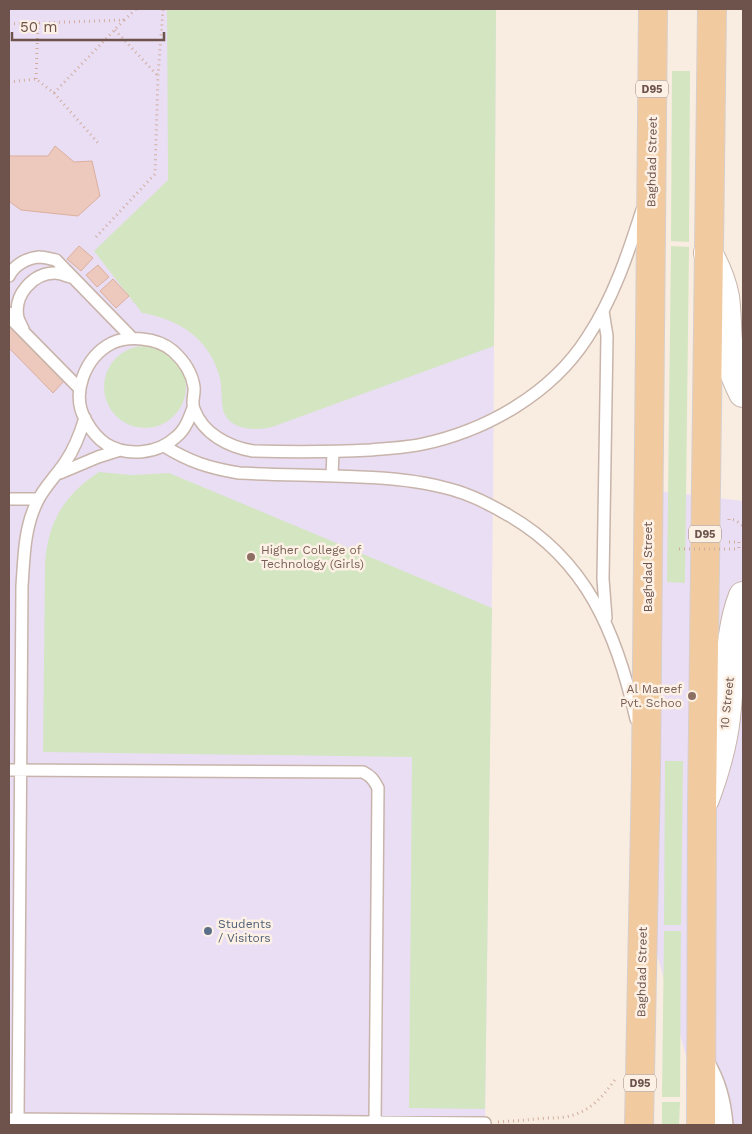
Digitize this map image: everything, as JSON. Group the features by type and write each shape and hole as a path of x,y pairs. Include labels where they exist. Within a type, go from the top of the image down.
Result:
{"main road":[{"name":"Baghdad Street","path":"636,1118 646,772 653,9"},
{"name":"D95","path":"701,1125 702,807 712,9"}],"street":[{"path":"708,253 721,281 725,295 729,355 743,393"},
{"name":"10 Street","path":"702,807 713,777 721,745 726,717 735,627 743,596"},
{"path":"702,1060 716,1090 722,1125"}],"lane":[{"path":"193,408 207,429 228,444 253,451 333,452 422,444 476,428 502,415 526,400 548,382 569,362 587,339 603,311 633,240 652,169"},
{"path":"9,276 11,271 24,261 40,257 56,260 132,338"},
{"path":"25,333 18,318 18,301 26,286 40,276 56,273 72,277"},
{"path":"603,311 607,336 604,587 608,629"},
{"path":"9,313 12,320 80,389"},
{"path":"132,338 153,340 172,350 186,366 194,386 193,408 187,424 177,437 164,446 142,453 120,450 105,443 93,432 84,418 80,404 80,389 85,370 97,354 113,343 132,338"},
{"path":"84,418 74,448 38,500 29,523 26,538 22,586 21,770 14,1119 33,1122 485,1123"},
{"path":"164,446 181,457 200,465 239,473 389,478 443,487 469,495 517,520 560,555 578,576 593,599 608,629 630,693 646,772"},
{"path":"56,474 120,450"},
{"path":"332,476 333,452"},
{"path":"9,499 38,500"},
{"path":"9,770 363,772 370,776 378,788 375,1122"}],"path":[{"path":"54,93 136,9"},
{"path":"96,237 155,174 158,76 163,9"},
{"path":"9,24 124,20"},
{"path":"36,79 38,23"},
{"path":"115,30 158,76"},
{"path":"9,82 36,79 54,93 98,143"},
{"path":"729,527 729,519 735,520 743,526"},
{"path":"679,548 739,549 739,542 729,542 729,534"},
{"path":"485,1123 558,1118 578,1114 598,1101 618,1074"}],"shaded area":[{"name":"Higher College of Technology (Girls)","path":"9,9 496,9 493,506 485,1125 9,1125"},
{"name":"Al Mareef Pvt. Schoo","path":"642,489 743,501 743,1125 706,1125 639,892"}],"green space":[{"path":"167,9 496,9 494,346 272,427 259,429 245,428 227,419 223,410 220,378 209,352 191,333 180,326 168,320 142,313 94,251 168,180"},
{"path":"672,71 690,71 689,242 671,241"},
{"path":"671,246 689,247 685,583 667,582"},
{"path":"145,346 161,349 174,358 183,371 186,387 183,403 174,416 161,425 145,428 129,425 116,416 107,403 104,387 107,371 116,358 129,349"},
{"path":"99,472 132,475 169,473 492,608 485,1109 409,1108 412,757 43,752 46,550 54,523 67,500 76,490"},
{"path":"665,761 683,761 681,925 664,925"},
{"path":"664,931 681,931 680,1097 662,1097"},
{"path":"662,1102 680,1102 679,1125 662,1125"}],"building":[{"path":"55,146 74,162 92,161 100,196 78,216 21,210 9,203 9,154 10,156 48,156"},
{"path":"79,246 93,258 81,271 67,259"},
{"path":"98,265 109,277 97,287 86,275"},
{"path":"113,279 129,296 116,308 100,291"},
{"path":"9,324 64,381 53,393 9,348"}],"place":[{"name":"Higher College of Technology (Girls)","path":"251,557"},
{"name":"Al Mareef Pvt. Schoo","path":"692,696"},
{"name":"Students / Visitors","path":"208,931"}]}
